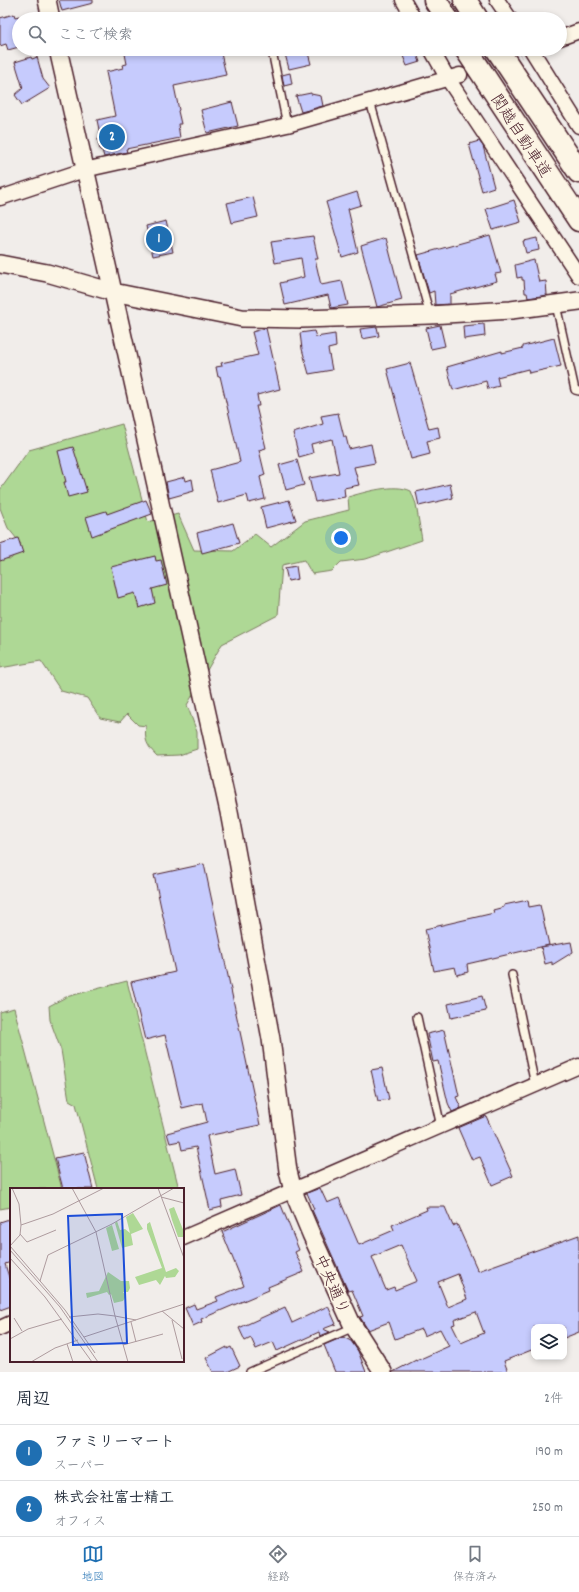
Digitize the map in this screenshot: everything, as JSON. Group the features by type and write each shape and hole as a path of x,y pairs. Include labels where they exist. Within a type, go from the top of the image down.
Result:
{"highway":[{"path":"435,0 443,12"},
{"path":"465,0 473,12"},
{"name":"関越自動車道","path":"471,56 579,220"},
{"name":"関越自動車道","path":"502,56 579,172"}],"street":[{"path":"47,0 50,12"},
{"path":"403,0 410,12"},
{"path":"497,0 505,12"},
{"path":"567,35 579,31"},
{"name":"中央通り","path":"60,56 229,812 271,1039 288,1171 293,1190 311,1234 354,1327 383,1372"},
{"path":"437,56 454,77 579,276"},
{"path":"530,56 579,126"},
{"path":"0,198 84,170 287,125 454,77"},
{"path":"0,264 47,273 113,292 242,318 302,319 430,315 579,302"},
{"path":"184,1238 579,1066"},
{"path":"0,1328 10,1323"}],"lane":[{"path":"273,56 287,125"},
{"path":"370,101 430,315"},
{"path":"556,305 575,390 579,391"},
{"path":"512,975 535,1085"},
{"path":"418,1017 441,1127"},
{"path":"250,1372 354,1327"}],"green space":[{"path":"122,424 148,522 178,514 194,550 233,551 255,534 271,547 305,521 349,510 348,497 371,491 397,488 411,491 416,504 422,540 366,559 341,562 332,571 312,574 304,560 282,565 278,615 222,644 187,705 197,732 197,749 179,755 157,756 147,742 145,735 146,726 138,725 127,714 120,722 100,718 87,698 61,691 41,661 0,668 0,558 11,559 21,544 8,528 0,508 0,490 29,450"},
{"path":"127,981 179,1188 98,1188 76,1104 69,1100 61,1050 50,1020 49,1006 66,997"},
{"path":"14,1008 62,1188 10,1188 10,1207 0,1209 0,1012"}],"building":[{"path":"59,0 93,0 93,3 62,11"},
{"path":"12,15 12,49 8,50 6,44 0,46 0,18"},
{"path":"125,56 222,56 226,75 174,86 181,124 178,124 180,138 126,149 127,152 104,157 102,150 100,150 98,139 101,139 97,120 115,116 106,72 123,68 122,65 127,64"},
{"path":"286,56 309,56 311,64 289,69"},
{"path":"403,56 418,56 420,62 407,66"},
{"path":"31,57 32,59 37,57 43,79 50,88 22,105 15,95 23,88 15,62"},
{"path":"290,73 292,84 284,86 282,75"},
{"path":"311,93 321,96 323,106 301,112 296,96"},
{"path":"232,102 238,126 207,133 201,110"},
{"path":"479,141 483,146 494,187 482,191 469,144"},
{"path":"357,192 361,205 348,209 358,252 342,257 326,202"},
{"path":"253,197 258,217 232,223 227,203"},
{"path":"514,200 521,222 493,230 486,209"},
{"path":"166,221 173,252 153,256 146,226"},
{"path":"490,235 501,273 495,274 497,281 450,294 450,304 435,305 434,291 429,293 418,255"},
{"path":"313,236 318,259 315,259 321,285 342,281 348,305 331,308 328,295 285,305 280,283 304,277 301,258 275,263 271,242"},
{"path":"386,238 402,300 377,307 361,246"},
{"path":"537,238 539,250 526,253 523,241"},
{"path":"534,260 539,282 546,281 547,295 528,298 527,293 525,293 524,280 522,280 522,277 517,278 515,265"},
{"path":"484,324 485,336 464,339 463,326"},
{"path":"440,325 445,346 431,349 426,328"},
{"path":"377,327 379,336 362,339 360,329"},
{"path":"266,328 280,389 257,395 259,406 256,406 266,448 259,450 265,475 260,477 265,499 249,503 247,495 218,503 210,470 240,462 220,376 218,377 216,367 222,366 221,363 258,355 252,332"},
{"path":"314,331 316,337 335,334 336,347 328,349 332,370 309,374 302,349 300,333"},
{"path":"554,338 561,366 529,373 528,369 497,377 499,386 488,389 486,381 453,390 447,367 502,351 502,353 523,348 523,346"},
{"path":"410,363 429,429 438,427 440,438 427,441 430,454 411,459 387,369"},
{"path":"338,413 344,437 346,437 349,449 371,444 375,463 354,467 359,485 344,488 345,497 315,502 309,478 339,473 332,439 311,444 313,453 299,457 293,433 323,424 321,416"},
{"path":"73,447 87,492 68,497 64,482 66,482 58,451"},
{"path":"297,460 304,485 286,490 279,465"},
{"path":"185,477 186,481 192,479 194,491 169,498 166,482"},
{"path":"450,484 453,498 419,506 416,492"},
{"path":"146,500 152,514 92,536 86,517 106,511 107,514"},
{"path":"289,500 296,520 266,528 261,507"},
{"path":"233,523 239,543 202,553 197,533"},
{"path":"18,538 23,553 0,561 0,544"},
{"path":"155,556 156,561 161,560 167,585 152,589 155,603 139,608 135,593 118,598 111,567"},
{"path":"296,566 298,579 288,581 285,568"},
{"path":"204,864 260,1125 207,1136 215,1174 235,1169 241,1195 221,1200 222,1207 210,1210 196,1147 182,1150 180,1141 170,1143 167,1133 207,1122 203,1103 182,1108 165,1035 145,1040 131,982 175,972 154,875"},
{"path":"528,900 529,907 540,905 549,945 467,964 468,972 457,975 455,967 434,971 425,929 494,913 493,910 504,907 504,905"},
{"path":"571,942 573,952 552,965 552,962 545,964 541,947"},
{"path":"482,996 486,1011 451,1018 448,1004"},
{"path":"444,1030 459,1096 456,1097 461,1108 452,1112 448,1103 438,1061 433,1062 427,1034"},
{"path":"382,1068 389,1099 378,1101 371,1070"},
{"path":"486,1116 513,1176 492,1185 480,1157 472,1160 458,1128"},
{"path":"84,1152 93,1188 63,1188 55,1158"},
{"path":"320,1188 327,1203 339,1198 359,1245 394,1230 392,1225 427,1210 426,1207 445,1207 453,1226 457,1224 478,1271 579,1235 579,1332 567,1337 567,1324 531,1324 531,1350 504,1361 508,1372 393,1372 449,1346 440,1329 424,1336 421,1329 395,1339 389,1322 368,1330 360,1317 363,1316 352,1290 348,1291 312,1210 314,1209 307,1193","holes":["401,1245 417,1281 395,1290 394,1287 386,1290 372,1257","458,1274 467,1299 448,1307 438,1282","476,1312 484,1333 461,1343 452,1325 455,1324 454,1320"]},
{"path":"281,1205 299,1250 295,1252 304,1272 268,1287 269,1290 201,1319 202,1322 193,1326 185,1308 194,1304 196,1309 218,1301 216,1297 244,1286 222,1232"},
{"path":"9,1219 10,1222 10,1262 5,1264 10,1281 10,1306 0,1310 0,1222"},
{"path":"328,1306 336,1324 323,1329 330,1332 320,1336 319,1332 277,1351 273,1342 256,1349 251,1338 245,1341 239,1328 285,1307 292,1323"},
{"path":"343,1337 351,1341 358,1351 366,1372 335,1372 324,1345"},
{"path":"227,1347 227,1349 231,1347 240,1366 227,1372 213,1372 206,1358"}],"tunnel":[{"path":"460,75 508,56"}],"place":[{"name":"株式会社富士精工","path":"112,137"},
{"name":"ファミリーマート","path":"159,239"}]}
